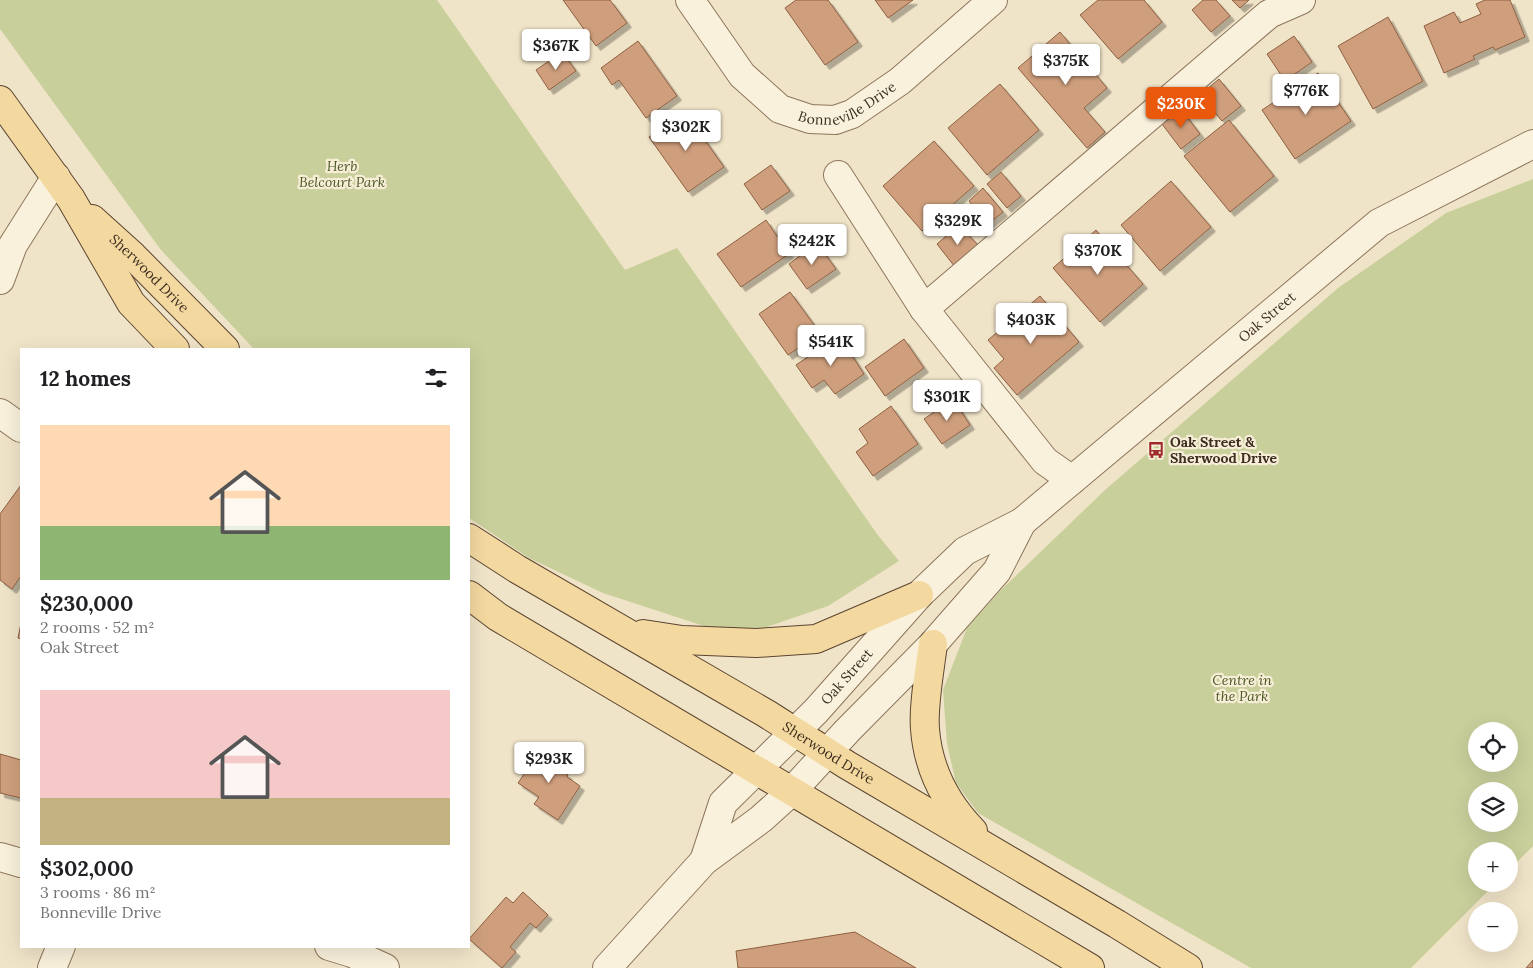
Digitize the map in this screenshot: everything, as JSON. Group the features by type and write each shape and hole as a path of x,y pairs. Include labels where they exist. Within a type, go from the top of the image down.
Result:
{"main road":[{"name":"Sherwood Drive","path":"0,100 71,199 131,303 174,348"},
{"name":"Sherwood Drive","path":"71,199 133,256 224,348"},
{"name":"Sherwood Drive","path":"470,539 517,569 796,731 1188,968"},
{"path":"626,632 682,640 756,643 816,639 919,595"},
{"path":"470,597 498,616 1090,968"},
{"path":"933,644 924,727 928,754 938,785 959,818 989,848"}],"street":[{"name":"Bonneville Drive","path":"690,0 742,75 780,109 810,119 835,120 852,114 900,81 994,0"},
{"path":"924,309 1269,14 1301,0"},
{"name":"Oak Street","path":"704,861 723,803 796,731 919,595 965,550 1022,522 1379,223 1533,144"},
{"path":"838,175 924,309 1045,461 1072,480"},
{"path":"0,280 13,245 56,177"},
{"path":"0,413 20,427"},
{"name":"Oak Street","path":"607,968 704,861 761,819 792,791 847,731 933,644 997,571 1022,522"},
{"path":"0,858 20,863"},
{"path":"52,968 60,948"},
{"path":"336,948 384,968"}],"green space":[{"name":"Herb Belcourt Park","path":"0,0 437,0 625,270 677,248 877,534 899,561 828,606 755,631 704,626 603,593 529,558 470,519 470,348 253,348 161,250 0,29"},
{"name":"Centre in the Park","path":"1533,179 1533,846 1518,861 1518,842 1468,842 1468,892 1487,892 1477,902 1468,902 1468,911 1411,968 1251,968 978,813 956,783 947,744 943,690 967,628 1000,591 1105,490 1338,288 1446,213"}],"building":[{"path":"563,0 610,0 627,23 596,46"},
{"path":"796,0 828,0 858,42 825,65 785,8"},
{"path":"875,0 913,0 888,18"},
{"path":"1098,0 1144,0 1162,22 1118,59 1080,15"},
{"path":"1203,0 1216,0 1230,16 1211,32 1192,10"},
{"path":"1232,0 1249,0 1240,8"},
{"path":"1485,0 1510,0 1525,37 1495,50 1493,47 1473,56 1475,59 1444,73 1424,26 1454,12 1460,23 1481,14 1476,4"},
{"path":"1388,17 1423,81 1373,109 1338,46"},
{"path":"1060,32 1107,88 1084,108 1105,132 1087,148 1018,68"},
{"path":"1294,36 1312,62 1285,81 1267,54"},
{"path":"638,41 677,96 646,118 619,80 612,85 601,68"},
{"path":"562,52 576,71 549,90 536,70"},
{"path":"1318,73 1351,121 1295,159 1262,110"},
{"path":"1219,79 1241,106 1222,121 1200,95"},
{"path":"1000,84 1039,130 987,175 948,128"},
{"path":"1181,109 1200,134 1181,149 1162,124"},
{"path":"685,112 724,167 688,192 649,137"},
{"path":"1229,120 1274,176 1230,212 1184,156"},
{"path":"934,141 974,186 922,231 883,186"},
{"path":"771,165 790,191 762,210 744,184"},
{"path":"1001,172 1021,196 1007,208 987,184"},
{"path":"1171,181 1211,227 1160,271 1121,225"},
{"path":"983,188 1003,212 988,224 969,201"},
{"path":"766,220 789,254 741,287 717,254"},
{"path":"959,225 979,246 955,267 937,244"},
{"path":"1096,230 1143,284 1100,322 1053,268"},
{"path":"817,243 836,269 807,289 789,264"},
{"path":"790,292 820,333 788,355 759,314"},
{"path":"1040,296 1079,342 1017,395 994,368 1004,359 988,340"},
{"path":"839,336 864,374 835,394 824,380 812,388 796,365"},
{"path":"904,339 924,368 885,396 865,367"},
{"path":"953,399 970,425 942,444 924,419"},
{"path":"891,406 918,444 873,476 856,452 868,443 859,429"},
{"path":"20,486 20,577 12,589 0,580 0,514"},
{"path":"542,748 566,764 561,771 580,786 558,820 534,804 539,797 518,783"},
{"path":"0,754 20,760 20,798 0,793"},
{"path":"523,892 548,915 536,928 530,923 510,947 516,952 502,968 470,938 506,897 513,903"},
{"path":"855,932 916,968 738,968 736,951"},
{"path":"1533,960 1533,968 1526,968"}],"place":[{"name":"Oak Street & Sherwood Drive","path":"1156,450"}]}
